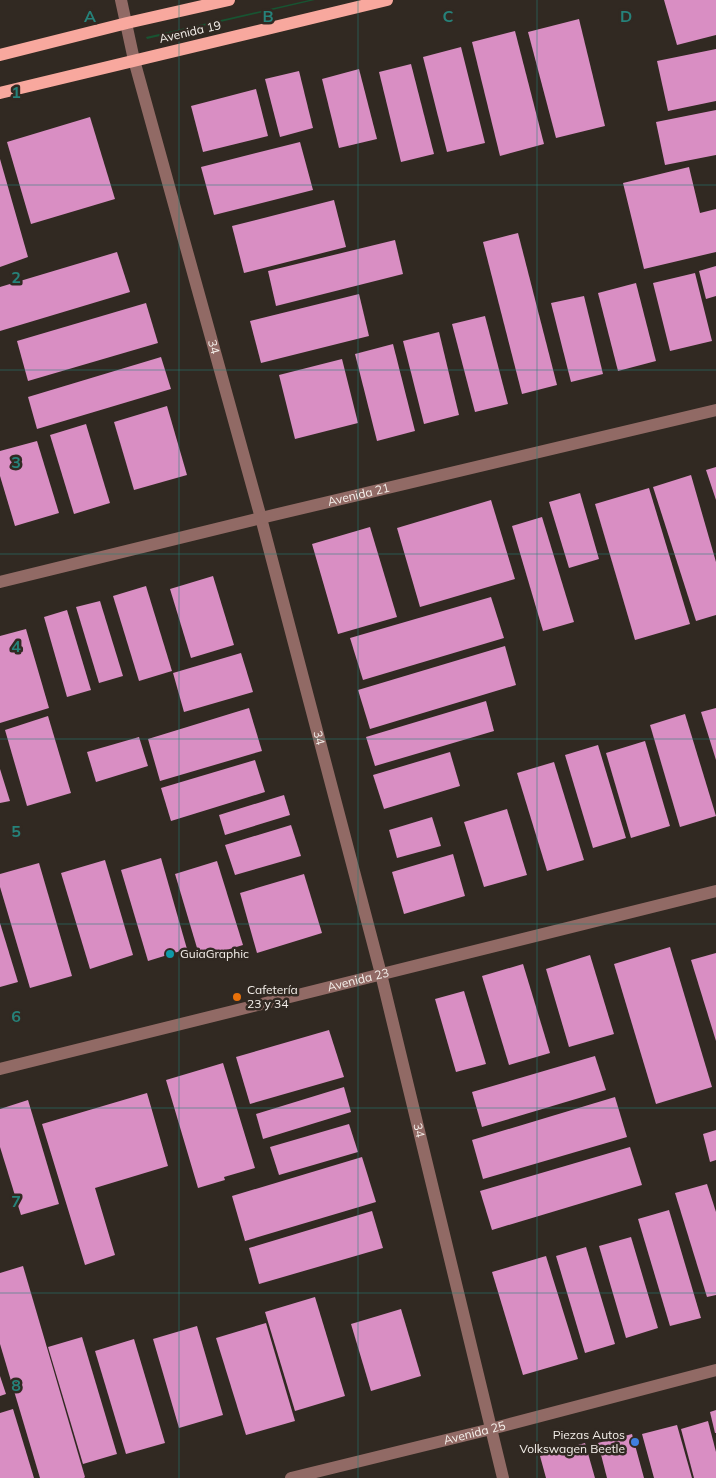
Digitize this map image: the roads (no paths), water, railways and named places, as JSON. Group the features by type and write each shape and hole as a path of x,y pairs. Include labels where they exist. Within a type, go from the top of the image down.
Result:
{"main road":[{"name":"Avenida 19","path":"0,55 229,0"},
{"name":"Avenida 19","path":"0,93 386,0"}],"street":[{"name":"34","path":"121,0 134,60 261,518 381,974 503,1478"},
{"name":"Avenida 21","path":"0,582 716,410"},
{"name":"Avenida 23","path":"0,1068 716,891"},
{"name":"Avenida 25","path":"291,1478 491,1429 716,1370"}],"place":[{"name":"GuiaGraphic","path":"170,954"},
{"name":"Cafetería 23 y 34","path":"237,997"},
{"name":"Piezas Autos Volkswagen Beetle","path":"635,1442"}]}
